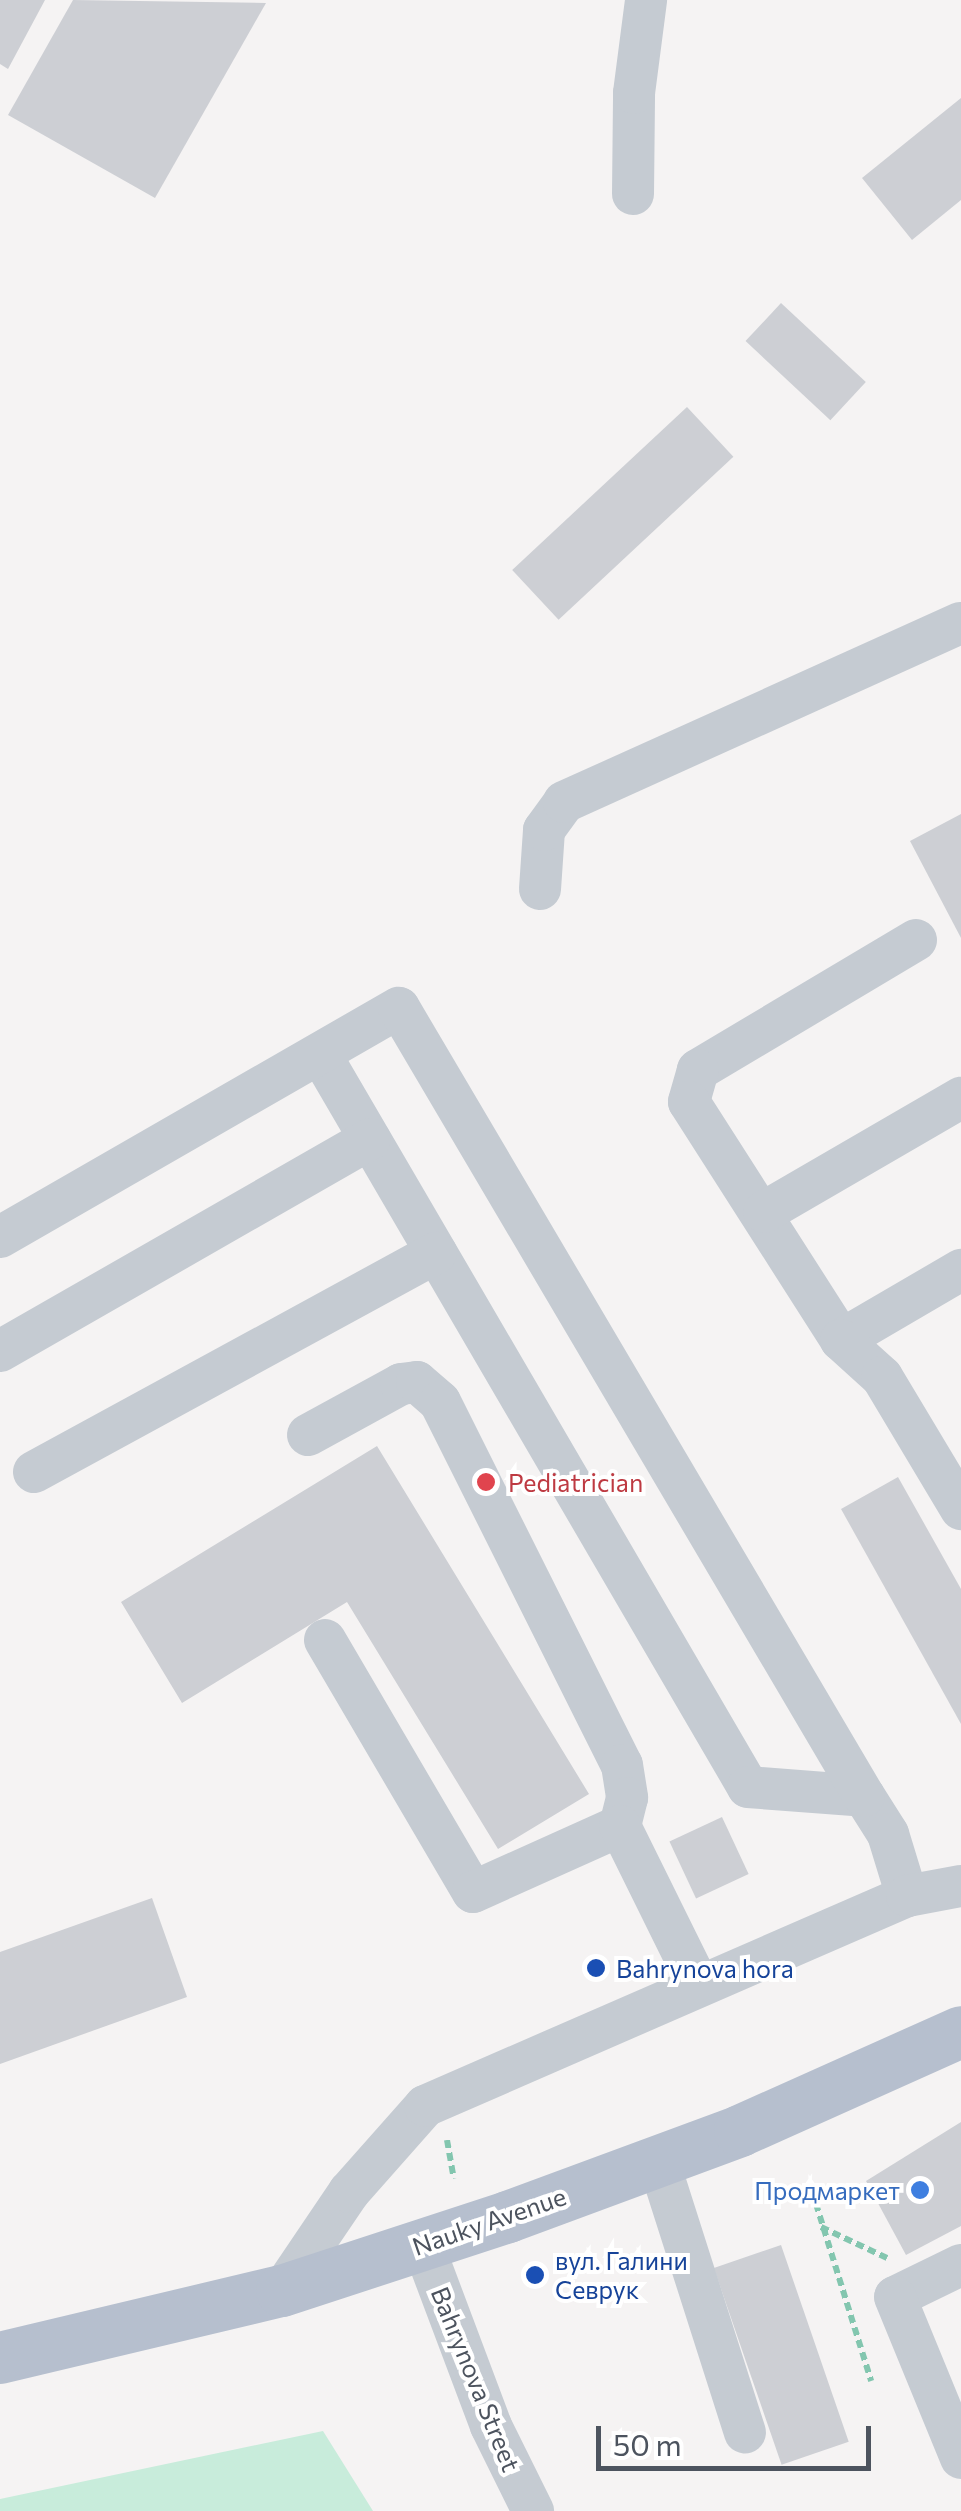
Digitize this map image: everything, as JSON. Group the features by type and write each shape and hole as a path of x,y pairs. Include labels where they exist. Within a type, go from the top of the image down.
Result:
{"main road":[{"name":"Nauky Avenue","path":"0,2358 282,2291 423,2245 658,2160 961,2032"}],"street":[{"path":"633,194 634,93 646,0"},
{"path":"540,889 544,830 564,802 961,623"},
{"path":"916,940 698,1070 689,1102 764,1212 841,1340 882,1377 961,1509"},
{"path":"0,1237 322,1058 399,1008 888,1834 907,1896"},
{"path":"322,1058 748,1787 864,1796"},
{"path":"764,1212 961,1098"},
{"path":"0,1351 370,1139"},
{"path":"34,1472 436,1253"},
{"path":"841,1340 961,1270"},
{"path":"308,1435 400,1384 417,1382 440,1402 622,1766 628,1798 620,1826 698,1986"},
{"path":"325,1640 473,1892 620,1826"},
{"path":"282,2291 350,2192 425,2106 907,1896 961,1886"},
{"path":"658,2160 745,2432"},
{"name":"Bahrynova Street","path":"423,2245 491,2426 532,2511"},
{"path":"961,2265 896,2298 961,2458"}],"path":[{"path":"812,2191 871,2381"},
{"path":"820,2226 889,2260 896,2298"}],"green space":[{"path":"323,2431 373,2511 0,2511 0,2499"}],"building":[{"path":"0,0 45,0 8,69 0,64"},
{"path":"73,0 266,3 155,198 8,115"},
{"path":"961,98 961,200 912,240 862,178"},
{"path":"781,303 866,382 830,420 746,341"},
{"path":"687,407 733,457 559,620 512,570"},
{"path":"961,814 961,938 910,841"},
{"path":"377,1446 589,1794 498,1849 347,1602 182,1703 121,1602"},
{"path":"898,1477 961,1589 961,1724 841,1509"},
{"path":"722,1817 749,1874 696,1899 669,1842"},
{"path":"152,1898 187,1997 0,2064 0,1952"},
{"path":"961,2122 961,2226 906,2255 866,2181"},
{"path":"781,2245 849,2442 782,2465 714,2268"}],"place":[{"name":"Pediatrician","path":"486,1482"},
{"name":"Bahrynova hora","path":"596,1968"},
{"name":"Продмаркет","path":"920,2190"},
{"name":"вул. Галини Севрук","path":"535,2275"}]}
